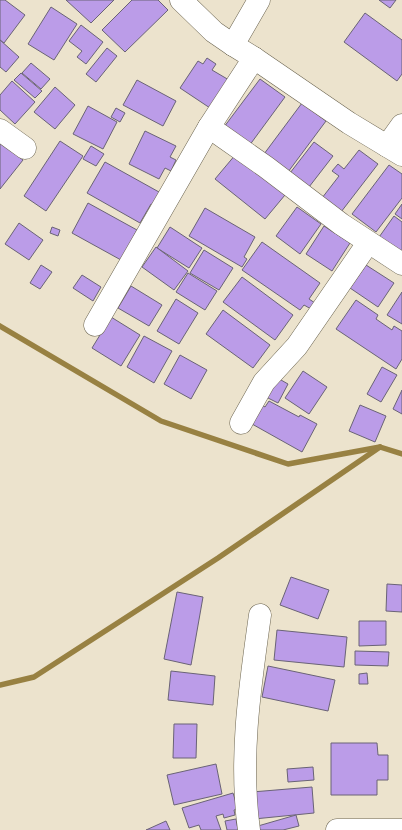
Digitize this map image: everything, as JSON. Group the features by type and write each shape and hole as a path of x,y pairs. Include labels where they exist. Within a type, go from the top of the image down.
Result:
{"street":[{"path":"181,0 214,32 349,123 395,150 402,125"},
{"path":"233,45 259,0"},
{"path":"95,325 209,127 254,58"},
{"path":"209,127 266,167 341,224 402,264"},
{"path":"0,130 25,148"},
{"path":"241,423 264,382 297,346 368,243"},
{"path":"249,830 245,774 247,706 260,615"},
{"path":"336,830 402,830"}],"building":[{"path":"0,0 5,0 25,15 4,43 0,40"},
{"path":"66,0 114,0 91,23"},
{"path":"132,0 158,0 168,10 125,52 102,30"},
{"path":"379,0 396,0 390,8"},
{"path":"51,7 77,24 54,60 28,44"},
{"path":"365,13 402,40 402,74 397,81 344,42"},
{"path":"81,25 103,42 86,64 77,57 82,51 69,41"},
{"path":"0,40 19,57 6,72 0,67"},
{"path":"107,48 117,56 96,82 86,74"},
{"path":"207,58 216,64 212,70 229,80 210,108 180,88 198,61 203,64"},
{"path":"31,63 50,79 41,89 22,73"},
{"path":"21,73 42,91 35,98 14,80"},
{"path":"260,79 285,97 249,146 224,127"},
{"path":"137,80 176,101 163,126 123,105"},
{"path":"12,81 35,102 15,124 0,110 0,95"},
{"path":"55,87 75,105 55,129 34,112"},
{"path":"302,103 326,121 288,172 264,154"},
{"path":"88,106 117,122 103,149 73,134"},
{"path":"116,108 125,113 120,122 111,117"},
{"path":"145,131 176,146 170,157 176,160 171,171 165,168 159,179 129,164"},
{"path":"60,141 83,156 46,211 24,196"},
{"path":"314,142 333,156 309,187 290,173"},
{"path":"0,143 23,160 0,189"},
{"path":"91,146 104,154 96,166 83,159"},
{"path":"359,150 378,164 341,212 322,198 339,176 332,171 338,164 344,169"},
{"path":"236,154 285,195 265,219 215,179"},
{"path":"105,162 168,197 161,209 151,204 140,223 87,193"},
{"path":"389,165 402,174 402,198 376,232 352,214"},
{"path":"88,203 137,230 121,260 72,233"},
{"path":"402,204 402,219 395,214"},
{"path":"297,207 321,224 300,254 276,236"},
{"path":"205,208 255,237 244,257 247,259 242,267 189,236"},
{"path":"394,216 402,222 402,258 377,240"},
{"path":"19,223 43,240 29,260 5,244"},
{"path":"324,226 350,243 332,271 306,254"},
{"path":"52,227 60,230 58,236 50,233"},
{"path":"170,227 202,248 189,268 157,248"},
{"path":"262,242 320,283 309,299 315,303 311,309 304,305 300,310 242,270"},
{"path":"156,247 188,271 174,290 142,267"},
{"path":"204,250 233,268 219,290 190,273"},
{"path":"41,265 52,272 40,289 30,283"},
{"path":"366,265 394,283 378,307 350,288"},
{"path":"188,273 217,291 205,310 176,292"},
{"path":"82,275 101,287 93,301 73,288"},
{"path":"242,277 293,315 275,340 223,302"},
{"path":"131,286 162,305 149,326 118,308"},
{"path":"402,292 402,324 387,315"},
{"path":"176,299 198,313 179,344 157,331"},
{"path":"356,300 378,315 376,319 392,330 394,326 402,331 402,359 396,369 336,329"},
{"path":"223,310 270,345 253,368 206,334"},
{"path":"111,317 140,335 121,366 92,348"},
{"path":"144,336 172,351 154,383 127,367"},
{"path":"180,355 207,370 191,399 164,384"},
{"path":"382,367 397,375 381,402 367,394"},
{"path":"303,371 327,387 309,414 285,398"},
{"path":"274,376 288,384 278,403 264,396"},
{"path":"402,390 402,414 393,409"},
{"path":"269,401 299,417 300,415 317,424 302,452 252,424 262,405 265,407"},
{"path":"360,405 386,416 375,442 349,431"},
{"path":"291,577 329,590 318,619 280,605"},
{"path":"387,584 402,585 402,612 386,611"},
{"path":"177,592 203,597 191,665 164,659"},
{"path":"359,621 386,621 386,645 359,646"},
{"path":"277,630 347,637 344,667 274,660"},
{"path":"355,651 389,652 388,666 355,665"},
{"path":"268,666 335,680 328,711 262,697"},
{"path":"171,671 215,676 213,705 168,700"},
{"path":"367,673 368,684 359,684 359,674"},
{"path":"174,724 197,724 196,758 173,758"},
{"path":"331,743 377,743 378,755 388,755 388,780 377,780 377,795 331,795"},
{"path":"216,764 222,794 174,805 167,775"},
{"path":"313,767 314,780 288,782 287,769"},
{"path":"312,787 314,813 254,819 252,792"},
{"path":"233,793 238,809 234,810 235,815 224,818 223,814 216,816 221,830 201,830 199,825 189,828 182,808"},
{"path":"296,815 299,826 283,830 252,830 251,828"},
{"path":"236,819 238,830 227,830 225,821"},
{"path":"166,821 170,830 146,830"}],"waterway":[{"path":"0,326 161,421 288,464 380,447 402,454"},
{"path":"0,685 34,677 218,558 380,447"}]}
